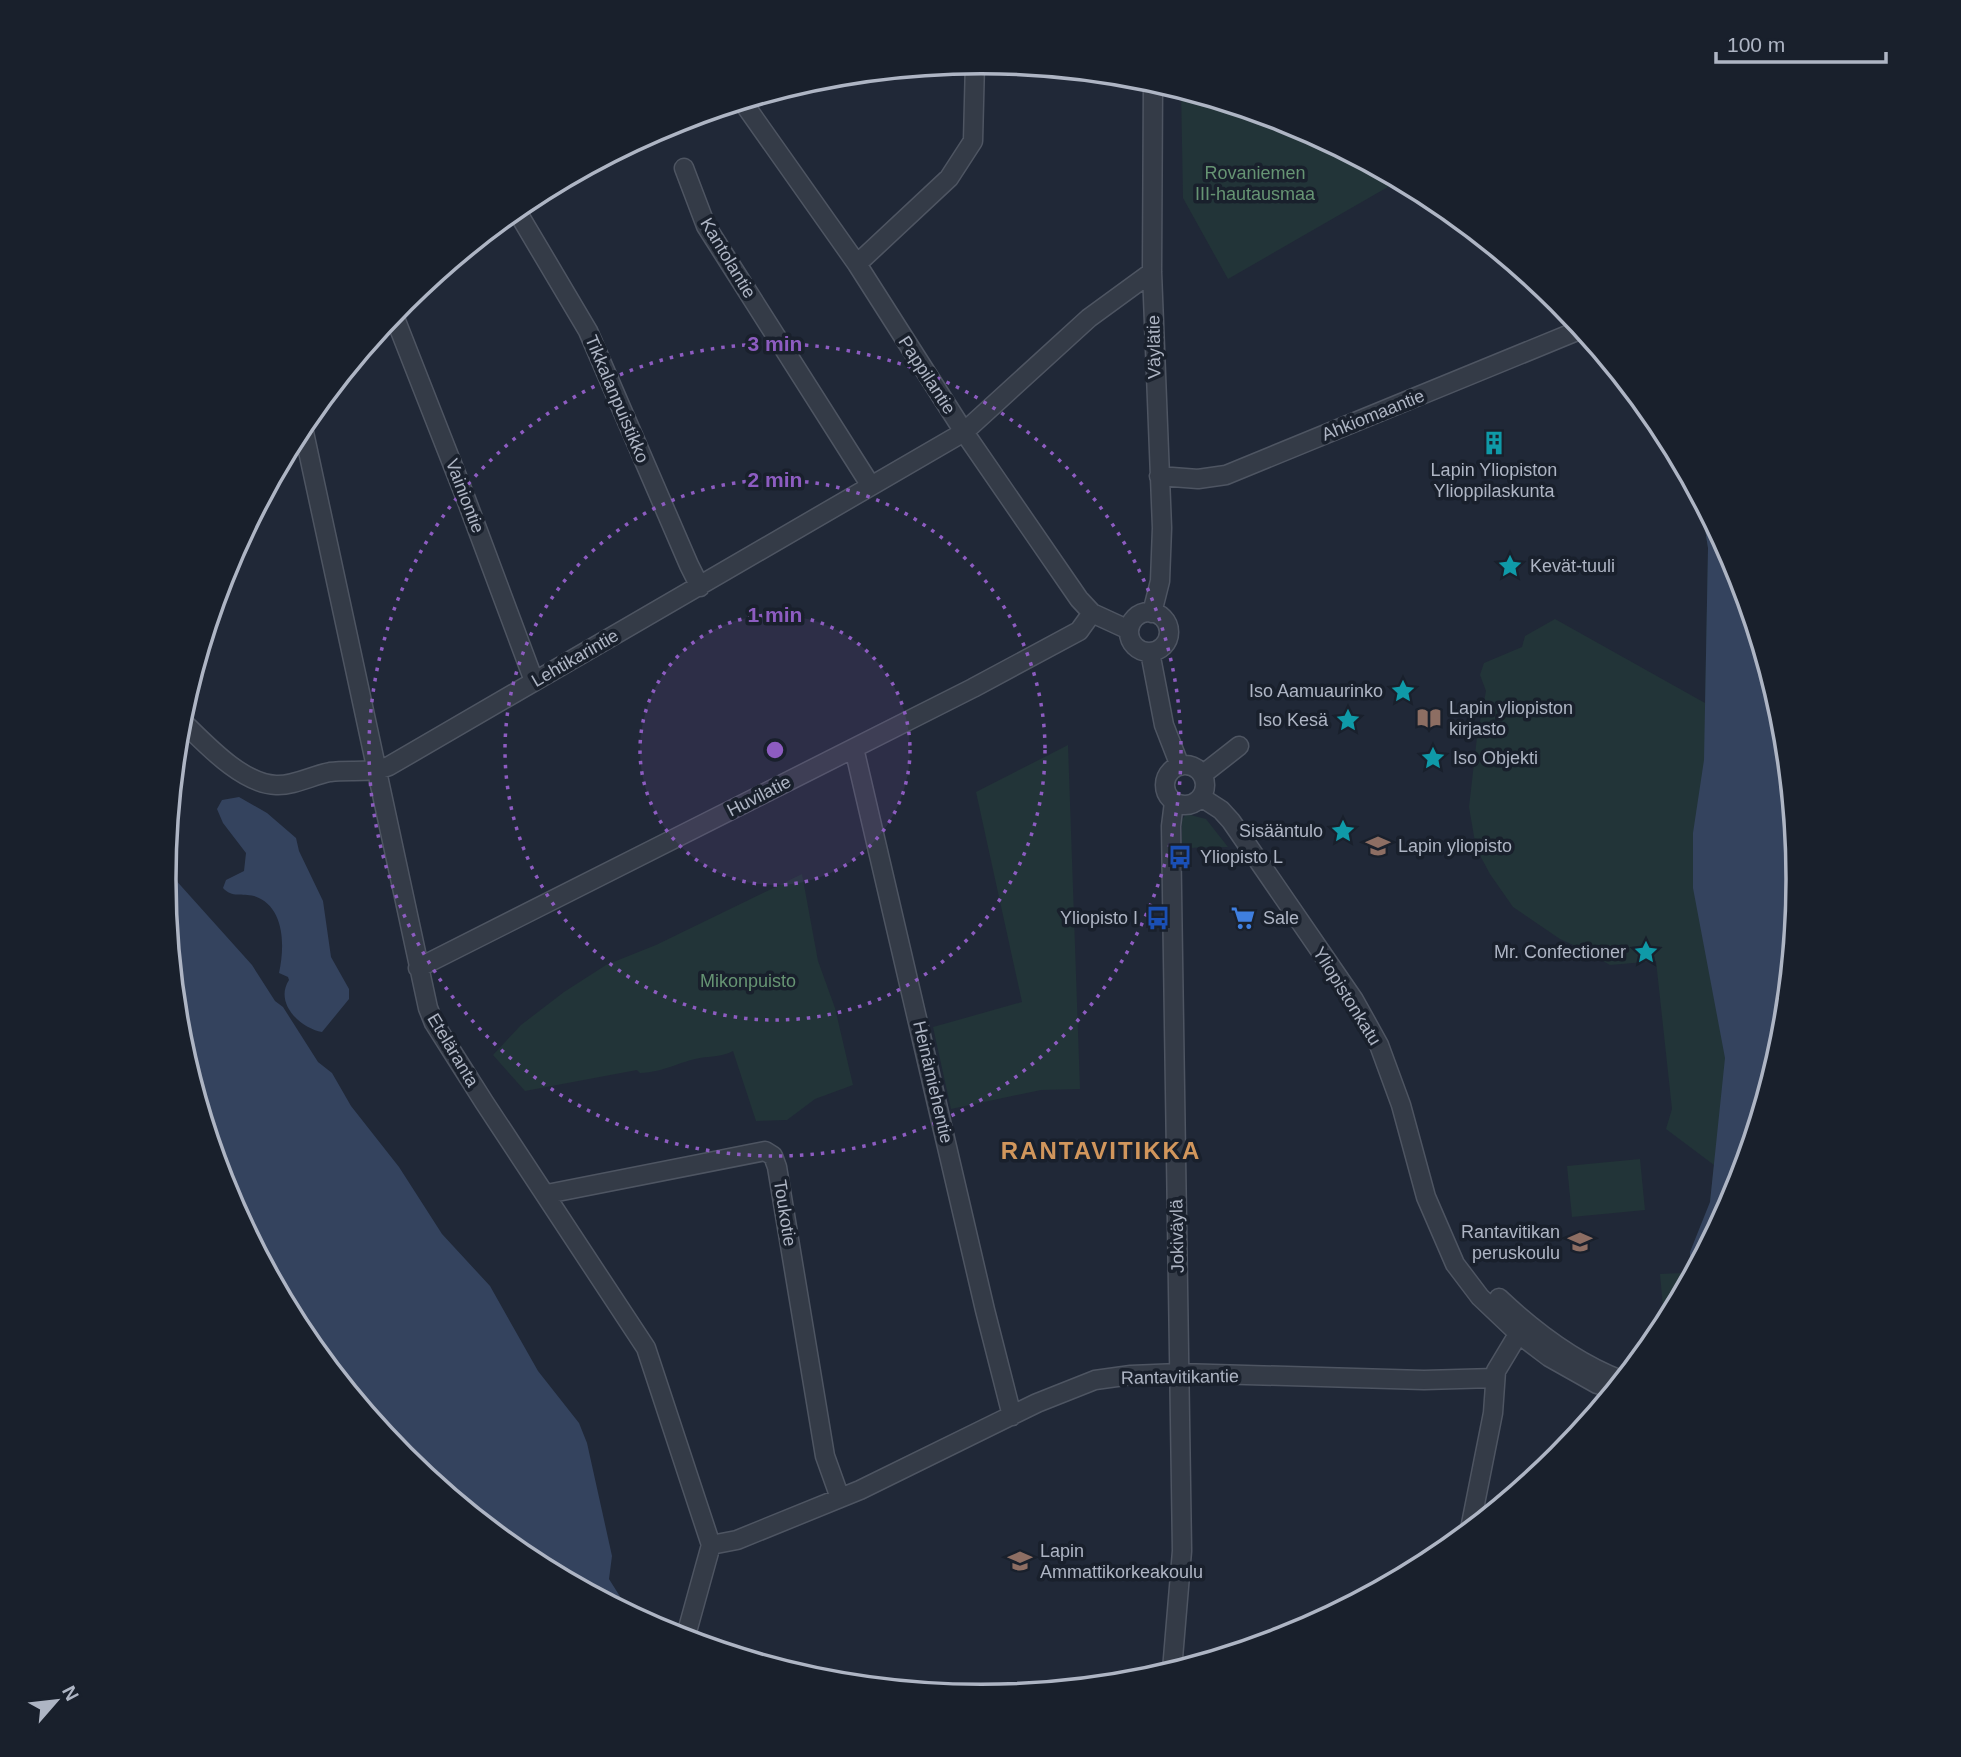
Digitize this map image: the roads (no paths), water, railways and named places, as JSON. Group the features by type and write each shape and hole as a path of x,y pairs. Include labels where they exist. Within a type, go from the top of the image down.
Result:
{"street":[{"path":"857,264 949,177 973,141 975,74"},
{"name":"Väylätie","path":"1152,612 1158,591 1162,528 1152,272 1153,93"},
{"name":"Pappilantie","path":"748,108 857,264 964,432 1079,599 1092,613 1129,630"},
{"name":"Kantolantie","path":"684,168 706,226 871,486"},
{"name":"Tikkalanpuistikko","path":"521,218 588,331 700,587"},
{"name":"Lehtikarintie","path":"190,729 215,754 258,781 277,786 330,772 378,771 389,766 964,432 1089,318 1152,272"},
{"name":"Vainiontie","path":"397,324 534,681"},
{"name":"Ahkiomaantie","path":"1159,477 1191,479 1226,475 1572,333"},
{"name":"Eteläranta","path":"306,440 418,968 434,1023 646,1348 711,1545"},
{"path":"1152,612 1163,618 1167,624 1168,636 1162,647 1150,652 1137,648 1129,637 1129,630 1134,618 1139,614 1152,612"},
{"name":"Huvilatie","path":"418,968 1079,631 1092,613"},
{"path":"1150,652 1164,725 1180,766"},
{"path":"1202,775 1239,746"},
{"name":"Heinämiehentie","path":"854,748 1012,1416"},
{"path":"1180,766 1192,767 1202,775 1205,786 1201,797 1186,805 1174,802 1169,797 1165,785 1170,774 1180,766"},
{"name":"Yliopistonkatu","path":"1201,797 1221,810 1231,821 1367,1022 1390,1072 1420,1178 1439,1225 1489,1290 1549,1357 1604,1387"},
{"name":"Jokiväylä","path":"1173,1660 1182,1551 1171,826 1174,802"},
{"name":"Toukotie","path":"547,1194 765,1151 773,1156 825,1456 840,1498"},
{"path":"1472,1516 1493,1413 1494,1378 1500,1362 1525,1330"},
{"name":"Yliopistonkatu","path":"1525,1330 1613,1377"},
{"name":"Rantavitikantie","path":"711,1545 737,1540 840,1498 1063,1392 1095,1380 1178,1373 1411,1380 1494,1378"},
{"path":"688,1628 711,1545"}],"water":[{"path":"1705,528 1743,620 1758,670 1779,773 1786,878 1779,984 1758,1087 1724,1187 1690,1258 1710,1202 1725,1058 1693,888 1693,833 1704,760 1708,548"},
{"path":"239,797 267,813 296,838 299,851 323,901 331,957 349,989 349,999 322,1032 298,1020 287,1006 285,989 289,980 279,973 282,939 272,908 254,896 234,894 223,888 226,880 244,871 246,853 223,823 217,809 222,800"},
{"path":"176,880 252,965 318,1062 332,1073 351,1106 399,1167 442,1234 490,1286 538,1371 579,1423 587,1443 612,1556 609,1579 621,1599 533,1548 450,1484 411,1448 342,1369 283,1281 237,1187 203,1087 182,984"}],"place":[{"name":"Lapin Yliopiston Ylioppilaskunta","path":"1494,443"},
{"name":"Kevät-tuuli","path":"1510,566"},
{"name":"Iso Aamuaurinko","path":"1403,691"},
{"name":"Lapin yliopiston kirjasto","path":"1429,718"},
{"name":"Iso Kesä","path":"1348,720"},
{"name":"Iso Objekti","path":"1433,758"},
{"name":"Sisääntulo","path":"1343,831"},
{"name":"Lapin yliopisto","path":"1378,846"},
{"name":"Yliopisto L","path":"1180,857"},
{"name":"Yliopisto I","path":"1158,918"},
{"name":"Sale","path":"1243,918"},
{"name":"Mr. Confectioner","path":"1646,952"},
{"name":"Rantavitikan peruskoulu","path":"1580,1242"},
{"name":"Lapin Ammattikorkeakoulu","path":"1020,1561"}],"district":[{"name":"RANTAVITIKKA","path":"1101,1151"}],"park label":[{"name":"Rovaniemen III-hautausmaa","path":"1255,183"},
{"name":"Mikonpuisto","path":"748,981"}]}
